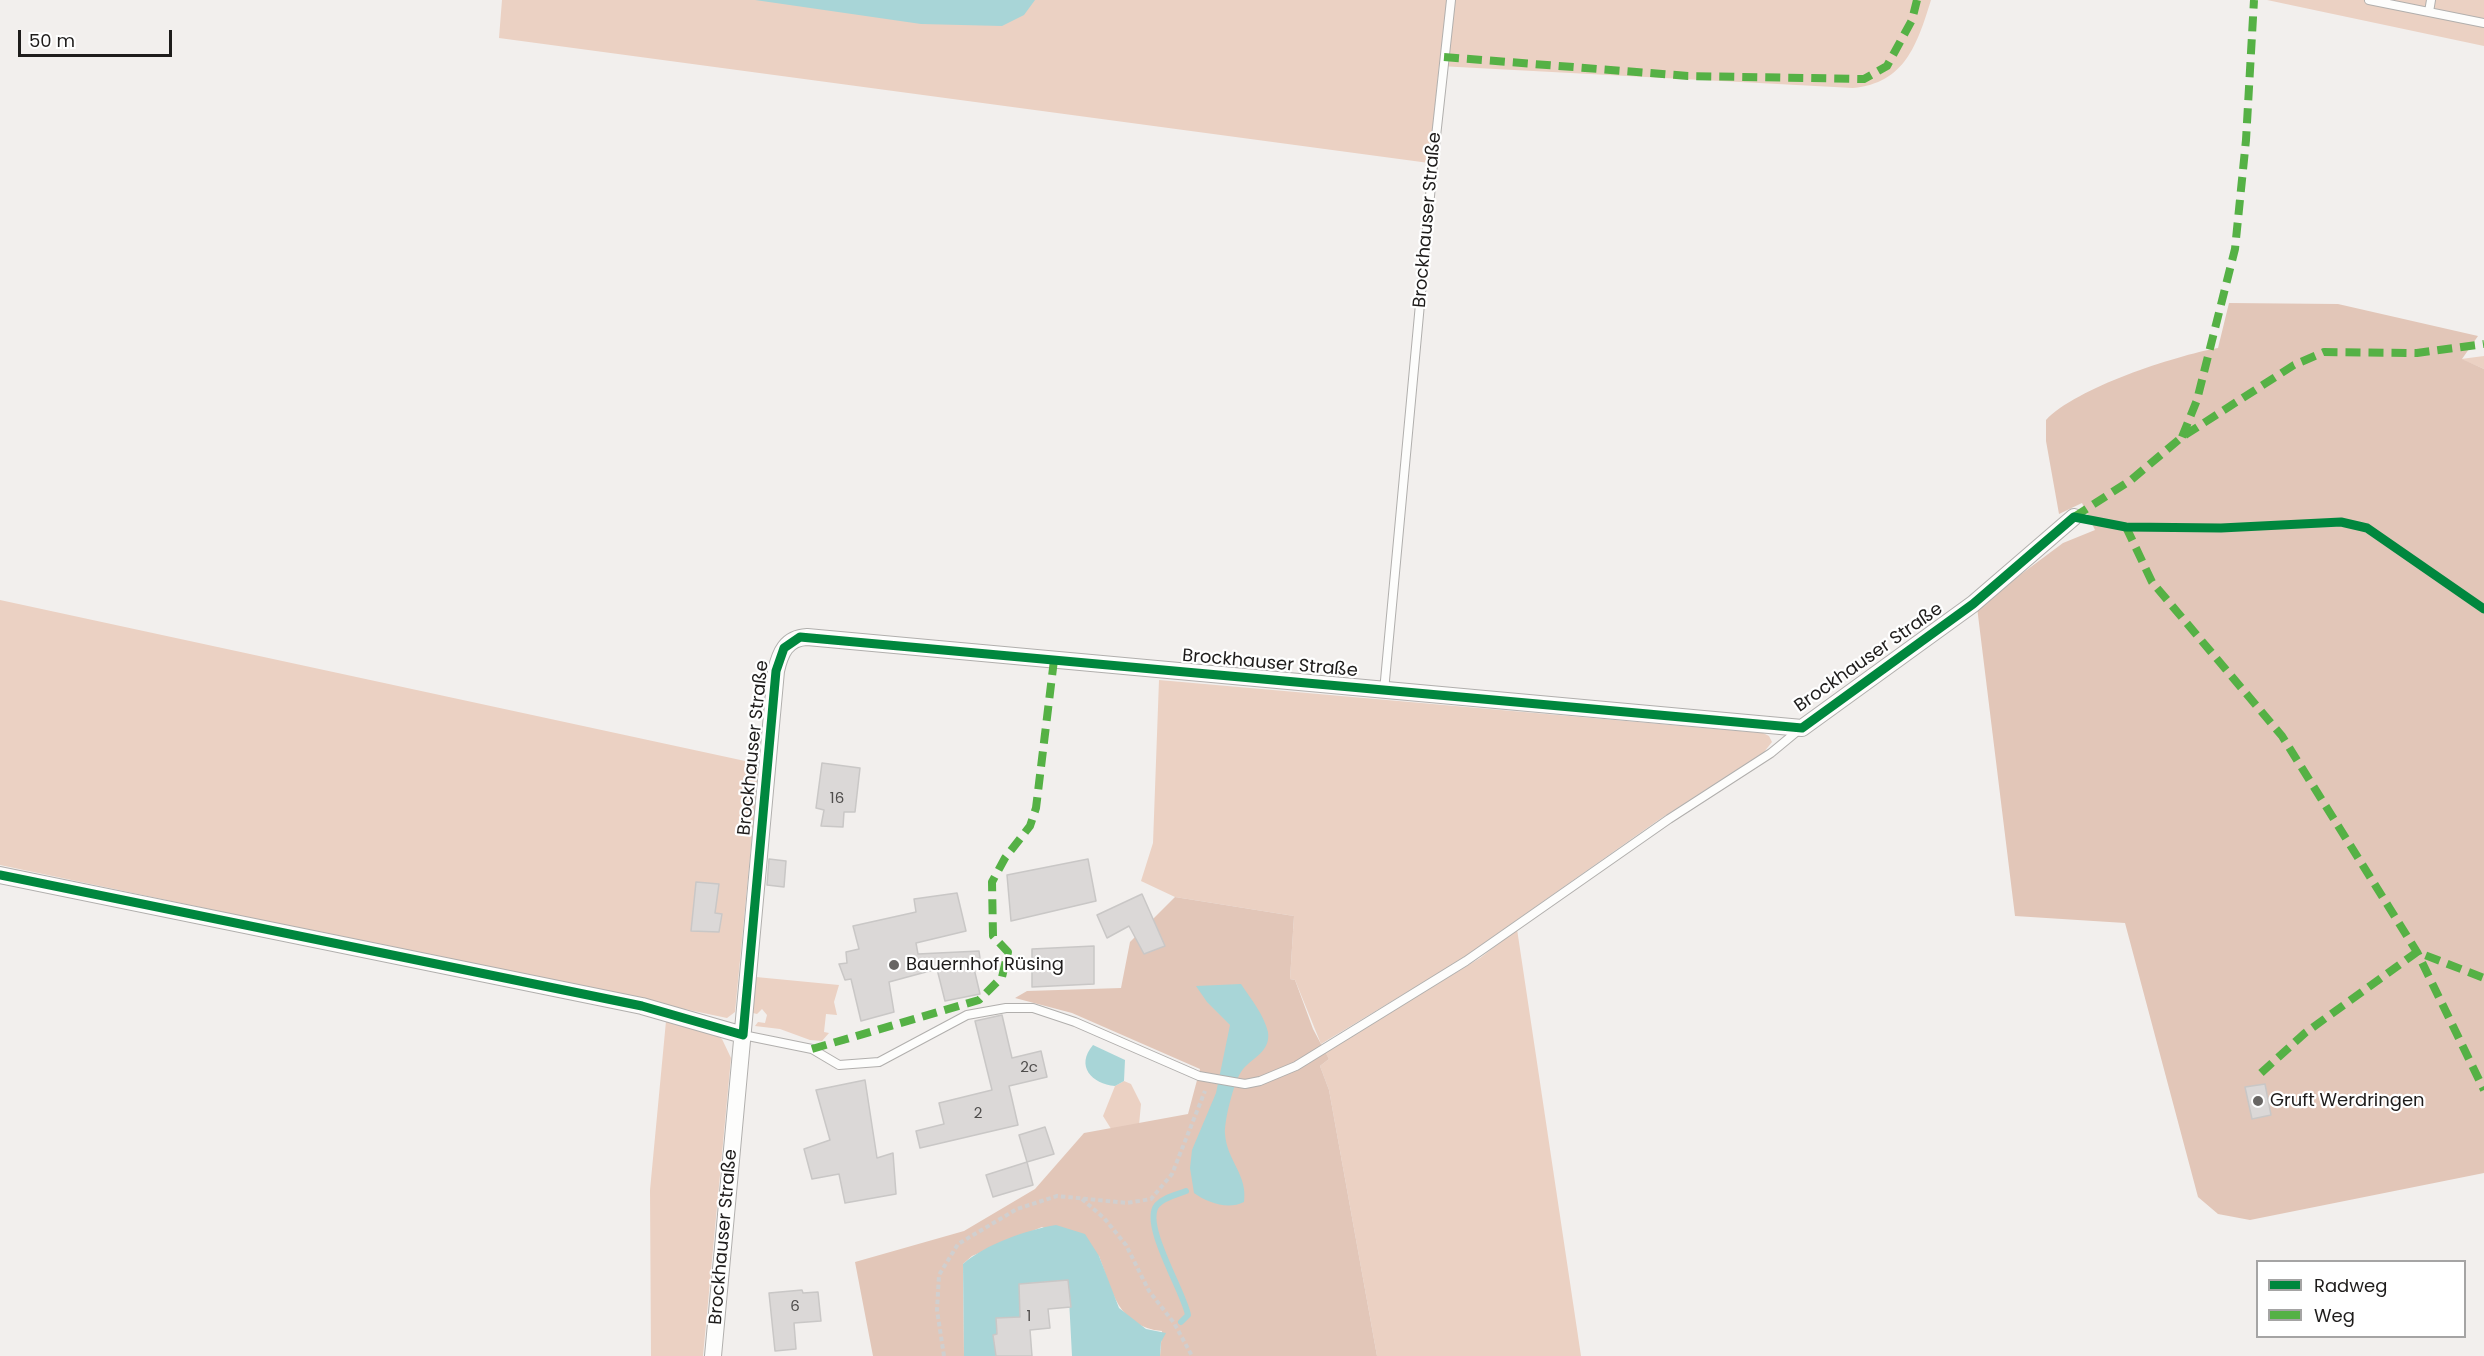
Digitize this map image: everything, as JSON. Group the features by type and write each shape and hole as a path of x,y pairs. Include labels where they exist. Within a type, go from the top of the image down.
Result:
{"street":[{"name":"Brockhauser Straße","path":"713,1356 776,671 780,655 791,641 807,637 1802,728 1973,604 2074,517"},
{"path":"0,876 642,1006 743,1035"}],"lane":[{"name":"Brockhauser Straße","path":"1384,691 1432,176 1451,0"},
{"path":"2369,0 2484,23"},
{"path":"2429,12 2431,0"},
{"path":"743,1035 812,1049 839,1065 879,1062 968,1015 1006,1008 1033,1008 1075,1022 1168,1064 1212,1080 1245,1084 1276,1076 1296,1066 1466,961 1669,819 1771,753 1802,728"}],"path":[{"path":"944,1356 937,1310 939,1275 958,1244 1017,1209 1057,1196 1127,1203 1151,1199 1172,1174 1203,1095 1212,1080"},
{"path":"1080,1197 1104,1218 1126,1245 1149,1291 1174,1323 1192,1356"}],"shaded area":[{"path":"502,0 1931,0 1914,46 1897,70 1871,85 1853,88 1439,66 1429,163 499,38"},
{"path":"2267,0 2484,0 2484,46"},
{"path":"2229,303 2338,304 2478,336 2462,359 2484,369 2484,1173 2250,1220 2218,1214 2198,1197 2125,923 2015,916 1977,607 2063,543 2095,530 2082,503 2059,514 2046,441 2046,420 2079,396 2102,385 2177,358 2218,348"},
{"path":"2484,356 2484,369 2461,359"},
{"path":"0,600 759,764 735,1012 727,1018 0,865"},
{"path":"1159,680 1763,733 1769,736 1772,742 1764,752 1657,821 1460,960 1321,1044 1295,980 1290,979 1294,916 1175,897 1141,881 1153,843"},
{"path":"1175,897 1294,916 1290,979 1295,980 1313,1029 1329,1059 1320,1066 1329,1090 1377,1356 1160,1356 1162,1331 1135,1323 1126,1315 1113,1294 1099,1256 1042,1227 972,1256 963,1264 964,1356 873,1356 855,1262 964,1231 1035,1189 1084,1133 1188,1114 1200,1069 1072,1013 1015,998 1027,991 1121,988 1130,942"},
{"path":"1517,929 1581,1356 1377,1356 1329,1090 1320,1066 1329,1059 1325,1052 1480,958"},
{"path":"756,977 839,985 834,1002 837,1015 826,1014 824,1032 829,1033 822,1041 810,1040 780,1029 755,1026 758,1022 765,1023 767,1015 762,1009 757,1014 753,1013"},
{"path":"666,1021 712,1033 722,1039 731,1058 703,1356 651,1356 650,1190"},
{"path":"1124,1081 1131,1084 1141,1104 1135,1167 1103,1116 1115,1086"}],"water":[{"path":"755,0 1035,0 1024,15 1002,26 921,24"},
{"path":"1241,984 1264,1019 1268,1039 1263,1050 1241,1072 1230,1102 1225,1134 1229,1152 1243,1184 1244,1202 1225,1205 1205,1200 1194,1193 1190,1168 1192,1150 1216,1093 1230,1025 1207,1002 1196,986"},
{"path":"1093,1045 1125,1060 1124,1081 1115,1086 1093,1078 1086,1067 1086,1060"},
{"path":"1056,1225 1085,1234 1099,1256 1119,1308 1146,1329 1166,1333 1161,1342 1160,1356 1072,1356 1068,1280 1019,1284 1020,1317 1001,1318 996,1322 997,1334 994,1335 996,1356 964,1356 963,1264 983,1250 1007,1239"}],"building":[{"path":"822,763 860,768 855,812 844,812 843,827 821,826 824,810 816,808"},
{"path":"769,859 786,861 784,887 767,885"},
{"path":"1088,859 1096,901 1011,921 1007,875"},
{"path":"696,882 719,884 715,913 722,914 719,932 691,931"},
{"name":"Bauernhof Rüsing","path":"957,893 966,931 916,943 918,954 979,951 980,958 972,960 980,994 945,1001 937,969 889,982 894,1012 861,1021 851,979 845,980 839,964 847,963 846,952 859,949 853,926 916,912 914,899"},
{"path":"1142,894 1165,946 1144,954 1129,926 1107,938 1097,915"},
{"path":"1094,946 1094,984 1032,987 1032,949"},
{"path":"1002,1015 1012,1058 1041,1051 1047,1077 1009,1086 1018,1125 920,1148 916,1131 944,1124 939,1103 992,1090 975,1021"},
{"path":"865,1080 877,1158 893,1153 896,1194 845,1203 839,1174 812,1179 804,1149 830,1140 816,1090"},
{"name":"Gruft Werdringen","path":"2265,1084 2271,1115 2252,1119 2245,1087"},
{"path":"1045,1127 1054,1154 1027,1162 1019,1135"},
{"path":"1027,1162 1033,1185 993,1197 986,1175"},
{"path":"1068,1280 1071,1307 1048,1309 1050,1328 1030,1330 1032,1356 996,1356 993,1335 997,1334 996,1318 1020,1317 1019,1284"},
{"path":"802,1290 803,1293 818,1292 821,1321 794,1323 796,1349 775,1351 769,1293"}],"waterway":[{"path":"1181,1322 1188,1315 1159,1242 1154,1214 1160,1202 1186,1191"}],"marked path":[{"path":"1444,57 1688,76 1864,79 1887,66 1912,20 1917,0"},
{"path":"2182,437 2197,400 2235,249 2246,140 2254,0"},
{"path":"2074,517 2131,480 2182,437 2294,365 2324,352 2417,353 2484,344"},
{"path":"2126,527 2152,582 2282,736 2417,952 2484,1090"},
{"path":"812,1049 979,1000 1002,977 1008,952 993,936 992,882 1005,858 1030,826 1036,808 1054,660"},
{"path":"2261,1073 2305,1033 2417,952 2484,978"}],"cycle path":[{"path":"0,875 642,1006 743,1035 776,671 784,648 800,637 1802,728 1973,604 2074,517 2126,527 2221,528 2341,522 2367,528 2484,609"}],"place":[{"name":"Bauernhof Rüsing","path":"894,965"},
{"name":"Gruft Werdringen","path":"2258,1101"}]}
